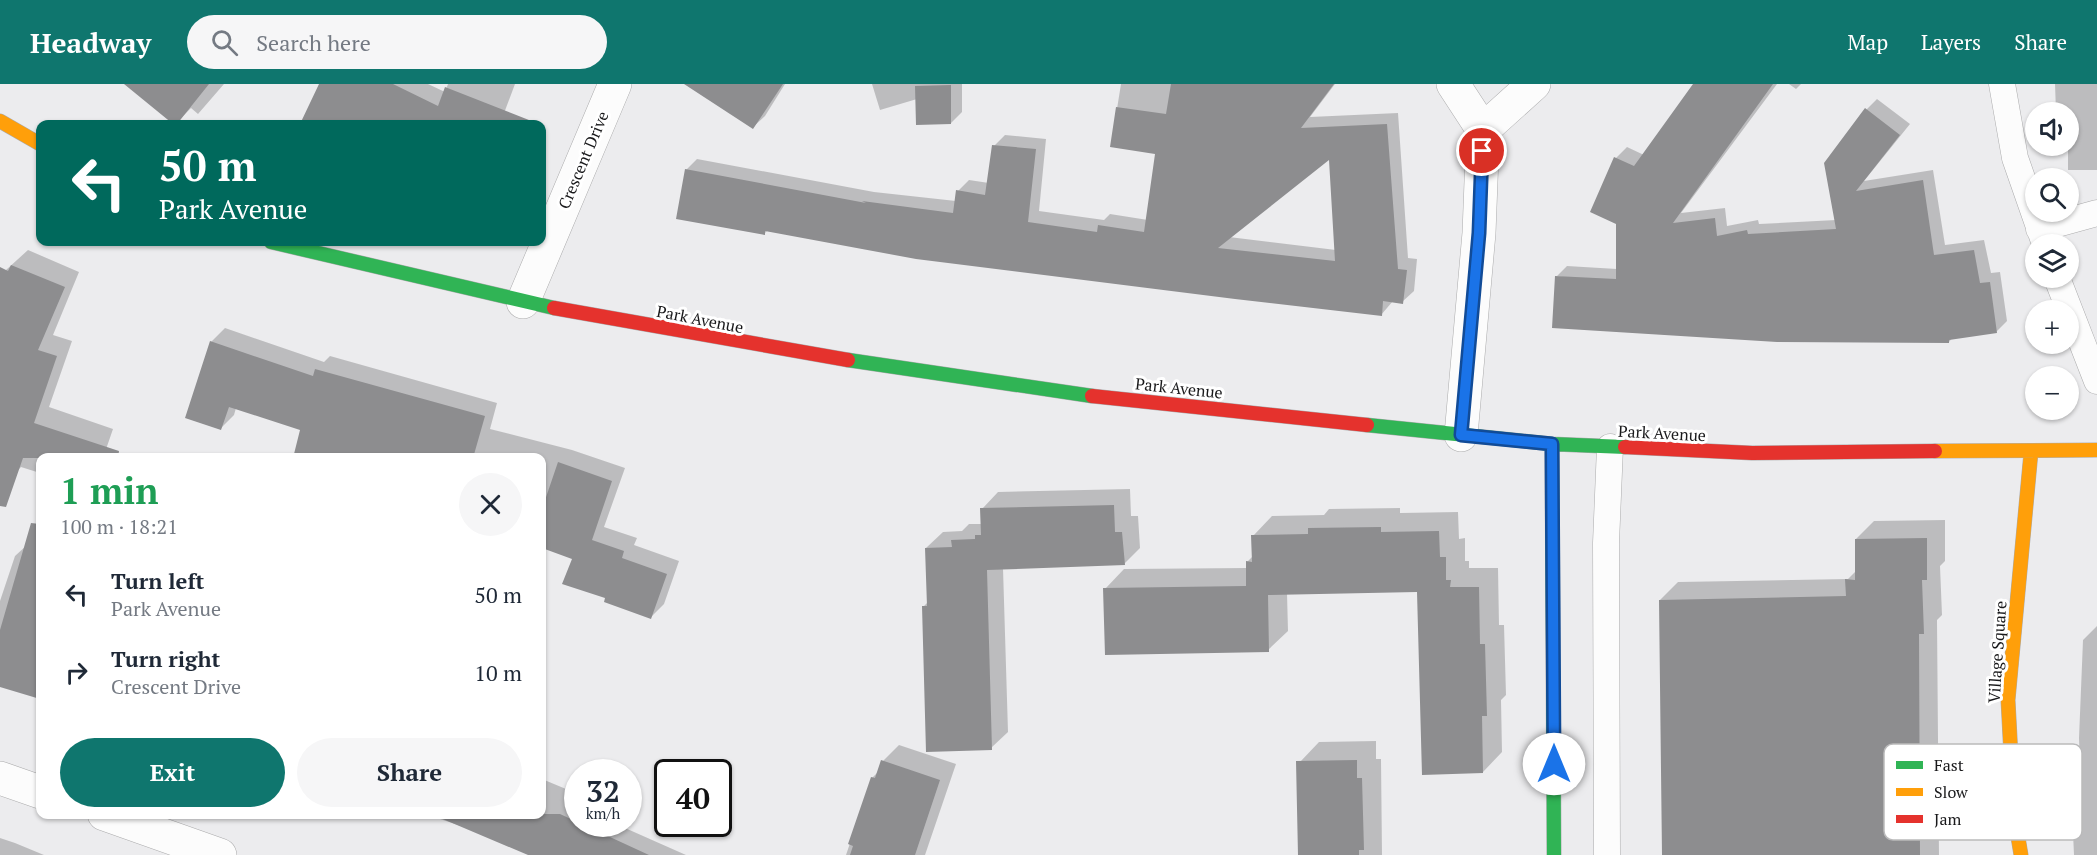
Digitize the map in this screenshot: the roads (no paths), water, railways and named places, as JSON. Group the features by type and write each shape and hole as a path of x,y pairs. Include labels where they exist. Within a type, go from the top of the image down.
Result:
{"main road":[{"path":"0,121 36,142"},
{"name":"Park Avenue","path":"288,246 523,302 779,350 1067,393 1552,444 1752,453 2097,450"},
{"path":"1552,444 1554,855"},
{"name":"Village Square","path":"2010,744 2008,700 2031,452"},
{"name":"Village Square","path":"2018,840 2021,855"}],"street":[{"name":"Crescent Drive","path":"523,302 615,84"},
{"path":"1453,84 1483,130 1479,233 1461,435"},
{"path":"1483,130 1534,84"},
{"path":"0,778 36,791"},
{"path":"118,819 220,855"}],"lane":[{"path":"2002,84 2014,158 2041,234"},
{"path":"2049,234 2097,213"},
{"path":"2061,288 2097,381"},
{"path":"1607,855 1606,543 1610,447"}]}
